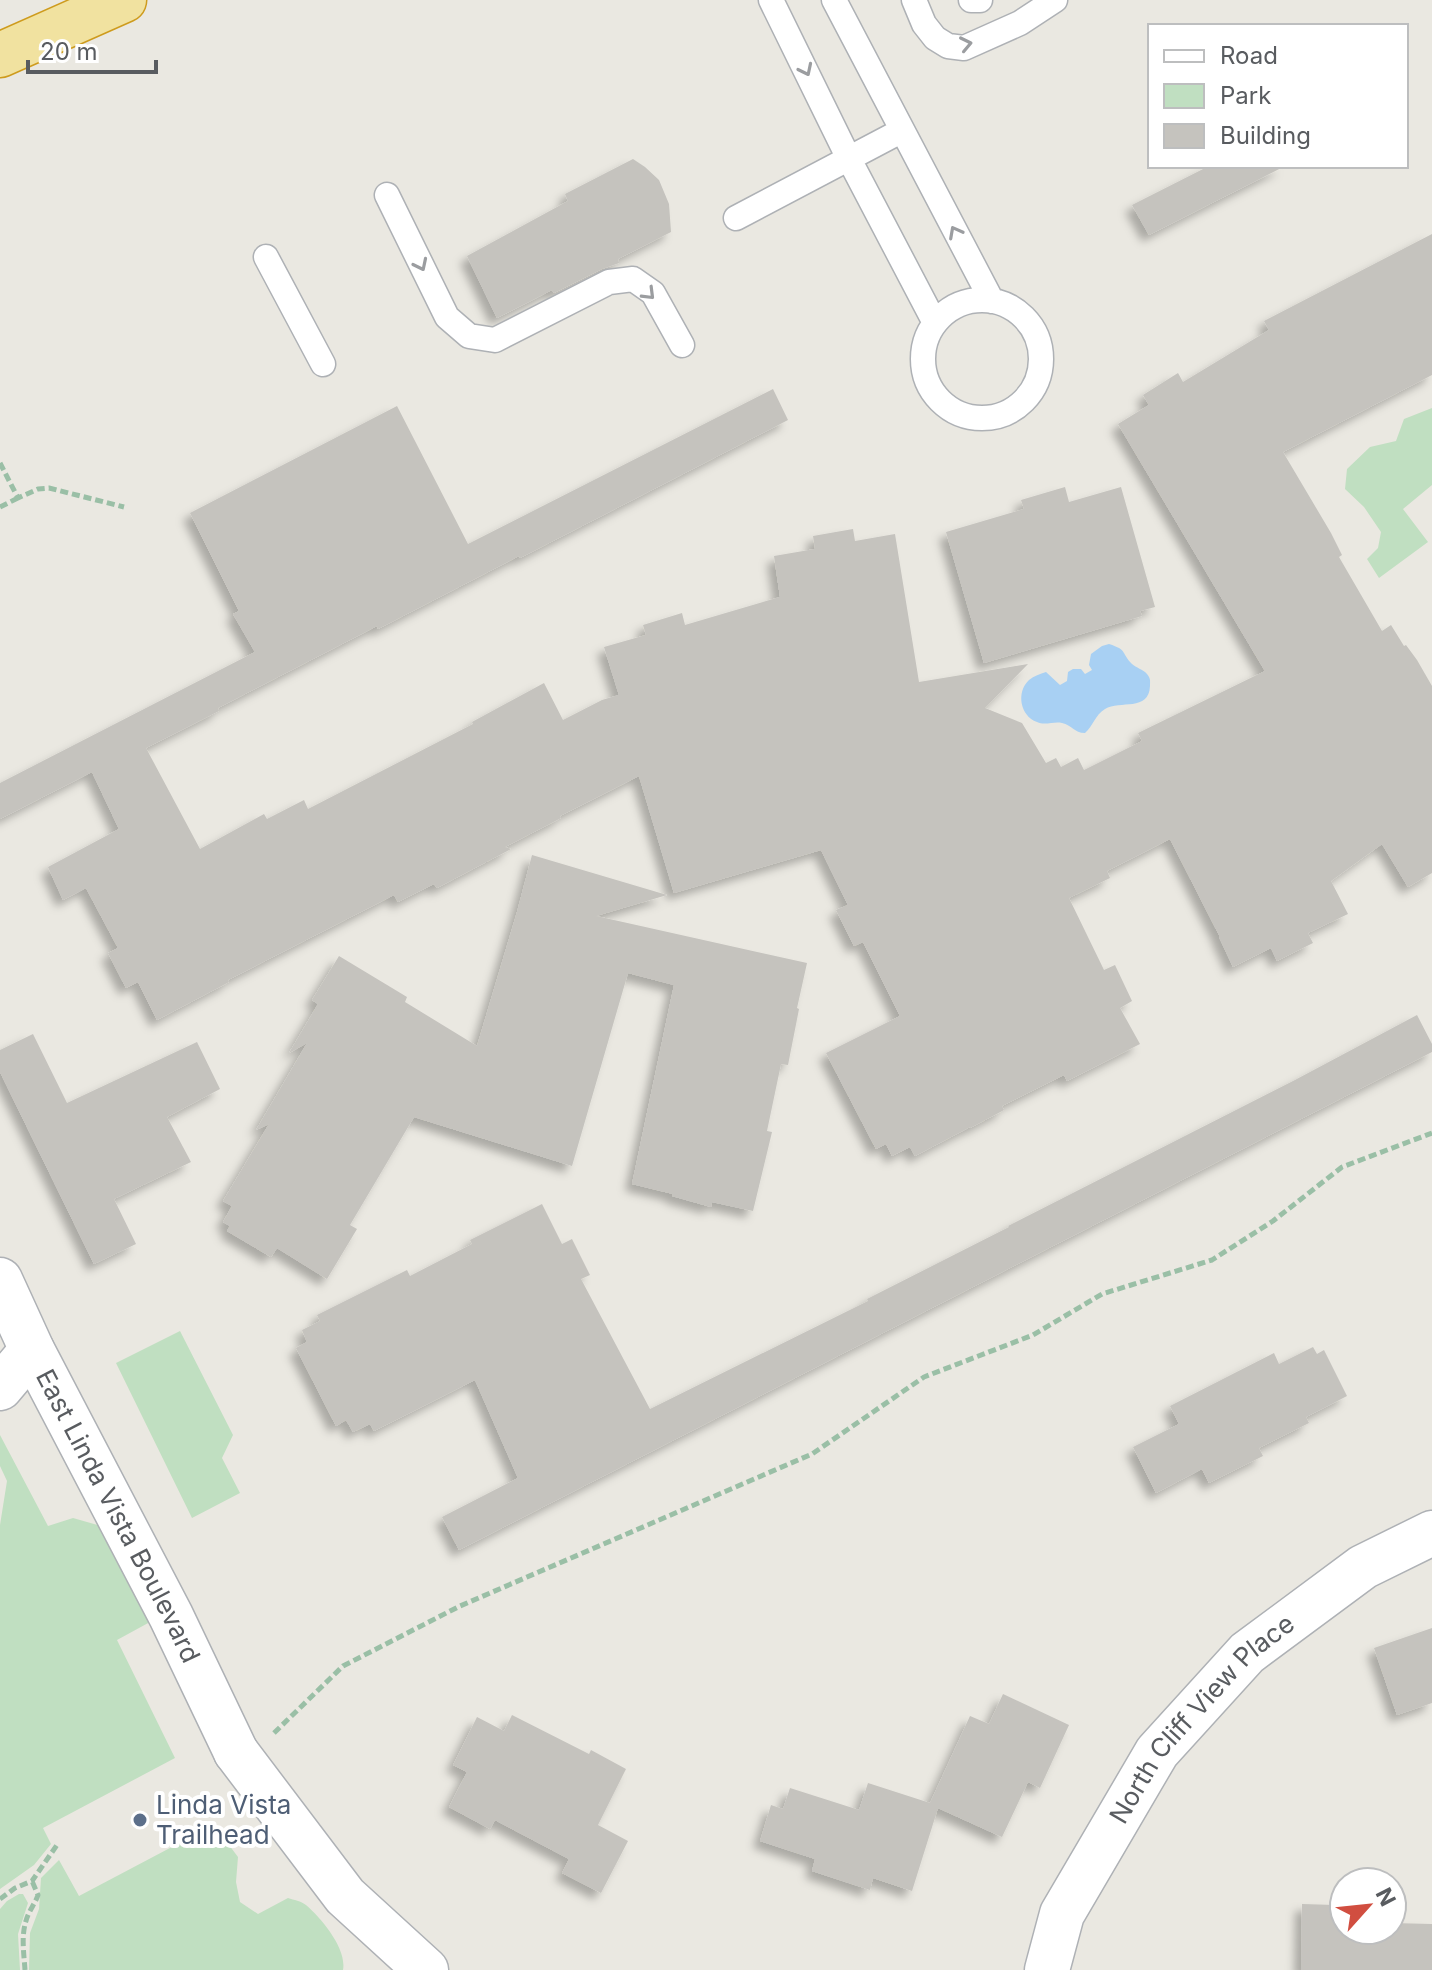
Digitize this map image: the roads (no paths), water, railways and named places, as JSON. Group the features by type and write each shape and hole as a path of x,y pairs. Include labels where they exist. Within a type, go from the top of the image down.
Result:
{"highway":[{"path":"0,55 124,0"}],"street":[{"name":"East Linda Vista Boulevard","path":"0,1280 16,1352 171,1616 254,1743 345,1896 426,1970"},
{"path":"0,1388 16,1352"},
{"name":"North Cliff View Place","path":"1047,1970 1062,1914 1157,1752 1247,1653 1363,1567 1432,1533"}],"lane":[{"path":"771,0 849,159 935,323"},
{"path":"834,0 992,301"},
{"path":"914,0 924,24 935,38 948,46 964,48 1020,23 1055,0"},
{"path":"971,0 980,0"},
{"path":"736,218 901,131"},
{"path":"387,195 447,317 469,336 495,340 609,282 633,279 653,293 682,345"},
{"path":"266,257 323,364"},
{"path":"976,300 992,301 1011,307 1026,319 1037,336 1042,355 1040,375 1031,393 1018,407 1000,416 980,419 961,414 944,404 931,389 923,355 935,323 947,311 976,300"}],"water":[{"path":"1109,644 1122,650 1132,664 1148,676 1150,686 1145,699 1105,709 1085,733 1062,723 1040,723 1027,715 1021,697 1029,680 1046,672 1060,685 1067,681 1068,672 1073,669 1081,669 1085,674 1092,670 1089,665 1091,654"}],"place":[{"name":"Linda Vista Trailhead","path":"140,1820"}]}
